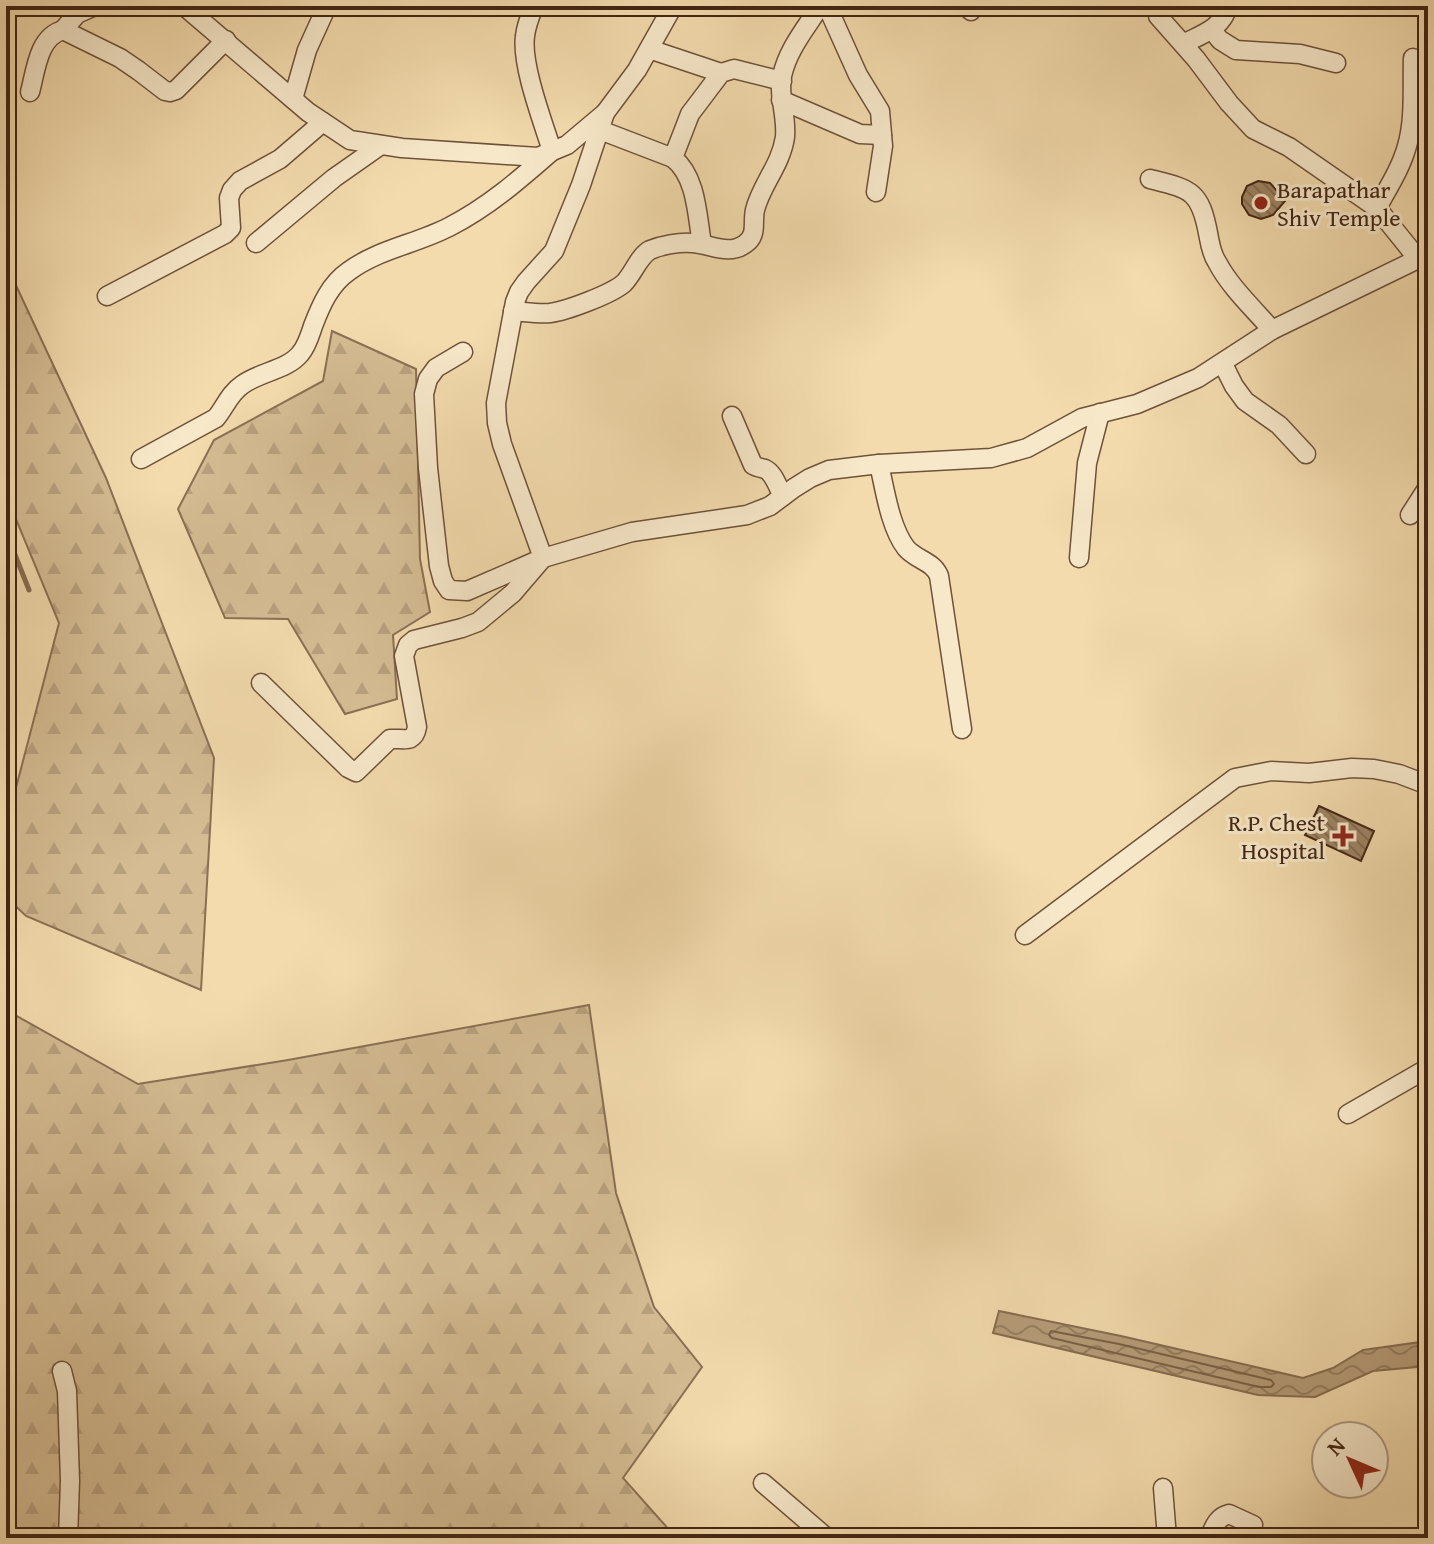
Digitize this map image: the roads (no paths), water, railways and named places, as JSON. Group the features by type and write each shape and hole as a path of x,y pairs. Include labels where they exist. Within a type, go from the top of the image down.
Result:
{"street":[{"path":"30,92 44,44 54,32 63,30 77,14 95,6"},
{"path":"184,6 293,99 350,140 402,148 538,157 567,145 603,122"},
{"path":"293,99 307,50 327,6"},
{"path":"534,6 524,38 526,56 552,151"},
{"path":"543,558 497,423 496,403 513,311 519,292 554,251 603,122 673,6"},
{"path":"513,311 555,312 613,291 627,280 647,252 680,242 733,250 747,243 753,237 756,207 784,142 782,81 791,52 820,6"},
{"path":"827,6 858,75 880,111 883,146 876,192"},
{"path":"1183,44 1212,30 1222,20 1228,6"},
{"path":"463,352 436,368 428,379 424,394 429,482 439,566 449,590 467,591 543,558 632,532 747,515 770,506 810,478 829,470 991,458 1027,448 1082,418 1137,404 1171,391 1223,364 1272,330 1423,259 1377,208 1289,147 1253,129 1158,16"},
{"path":"63,30 120,58 170,92 176,90 226,40"},
{"path":"1212,30 1220,40 1236,50 1300,54 1336,63"},
{"path":"649,49 721,73 734,69 782,81"},
{"path":"1377,208 1407,147 1413,58"},
{"path":"673,158 690,114 721,73"},
{"path":"781,100 860,134 882,135"},
{"path":"107,296 225,234 231,228 229,198 232,190 240,181 280,159 323,122"},
{"path":"603,122 673,158 686,171 702,244"},
{"path":"256,243 334,178 381,145"},
{"path":"141,459 216,418 241,385 292,361 300,354 326,295 347,272 371,256 425,238 467,217 494,201 552,151"},
{"path":"1150,179 1189,191 1197,198 1204,213 1216,262 1272,330"},
{"path":"1223,364 1245,401 1279,425 1306,454"},
{"path":"1079,558 1087,463 1100,413"},
{"path":"732,416 753,465 771,474 783,496"},
{"path":"879,464 895,530 908,550 932,565 939,576 962,729"},
{"path":"1410,515 1428,487"},
{"path":"261,683 348,768 356,772 390,739 409,739 416,734 404,656 408,645 414,640 478,622 513,593 543,558"},
{"path":"1025,935 1235,778 1271,771 1309,773 1352,768 1399,774 1428,785"},
{"path":"1348,1114 1428,1068"},
{"path":"62,1371 67,1391 68,1538"},
{"path":"763,1483 827,1538"},
{"path":"1163,1488 1167,1538"},
{"path":"1209,1538 1217,1521 1229,1514 1253,1525"}],"water":[{"path":"999,1311 1303,1378 1333,1368 1363,1350 1428,1341 1428,1366 1373,1371 1315,1397 1258,1395 993,1333"}],"waterway":[{"path":"6,532 29,590"}],"place":[{"name":"Barapathar Shiv Temple","path":"1261,203"},
{"name":"R.P. Chest Hospital","path":"1343,836"}]}
